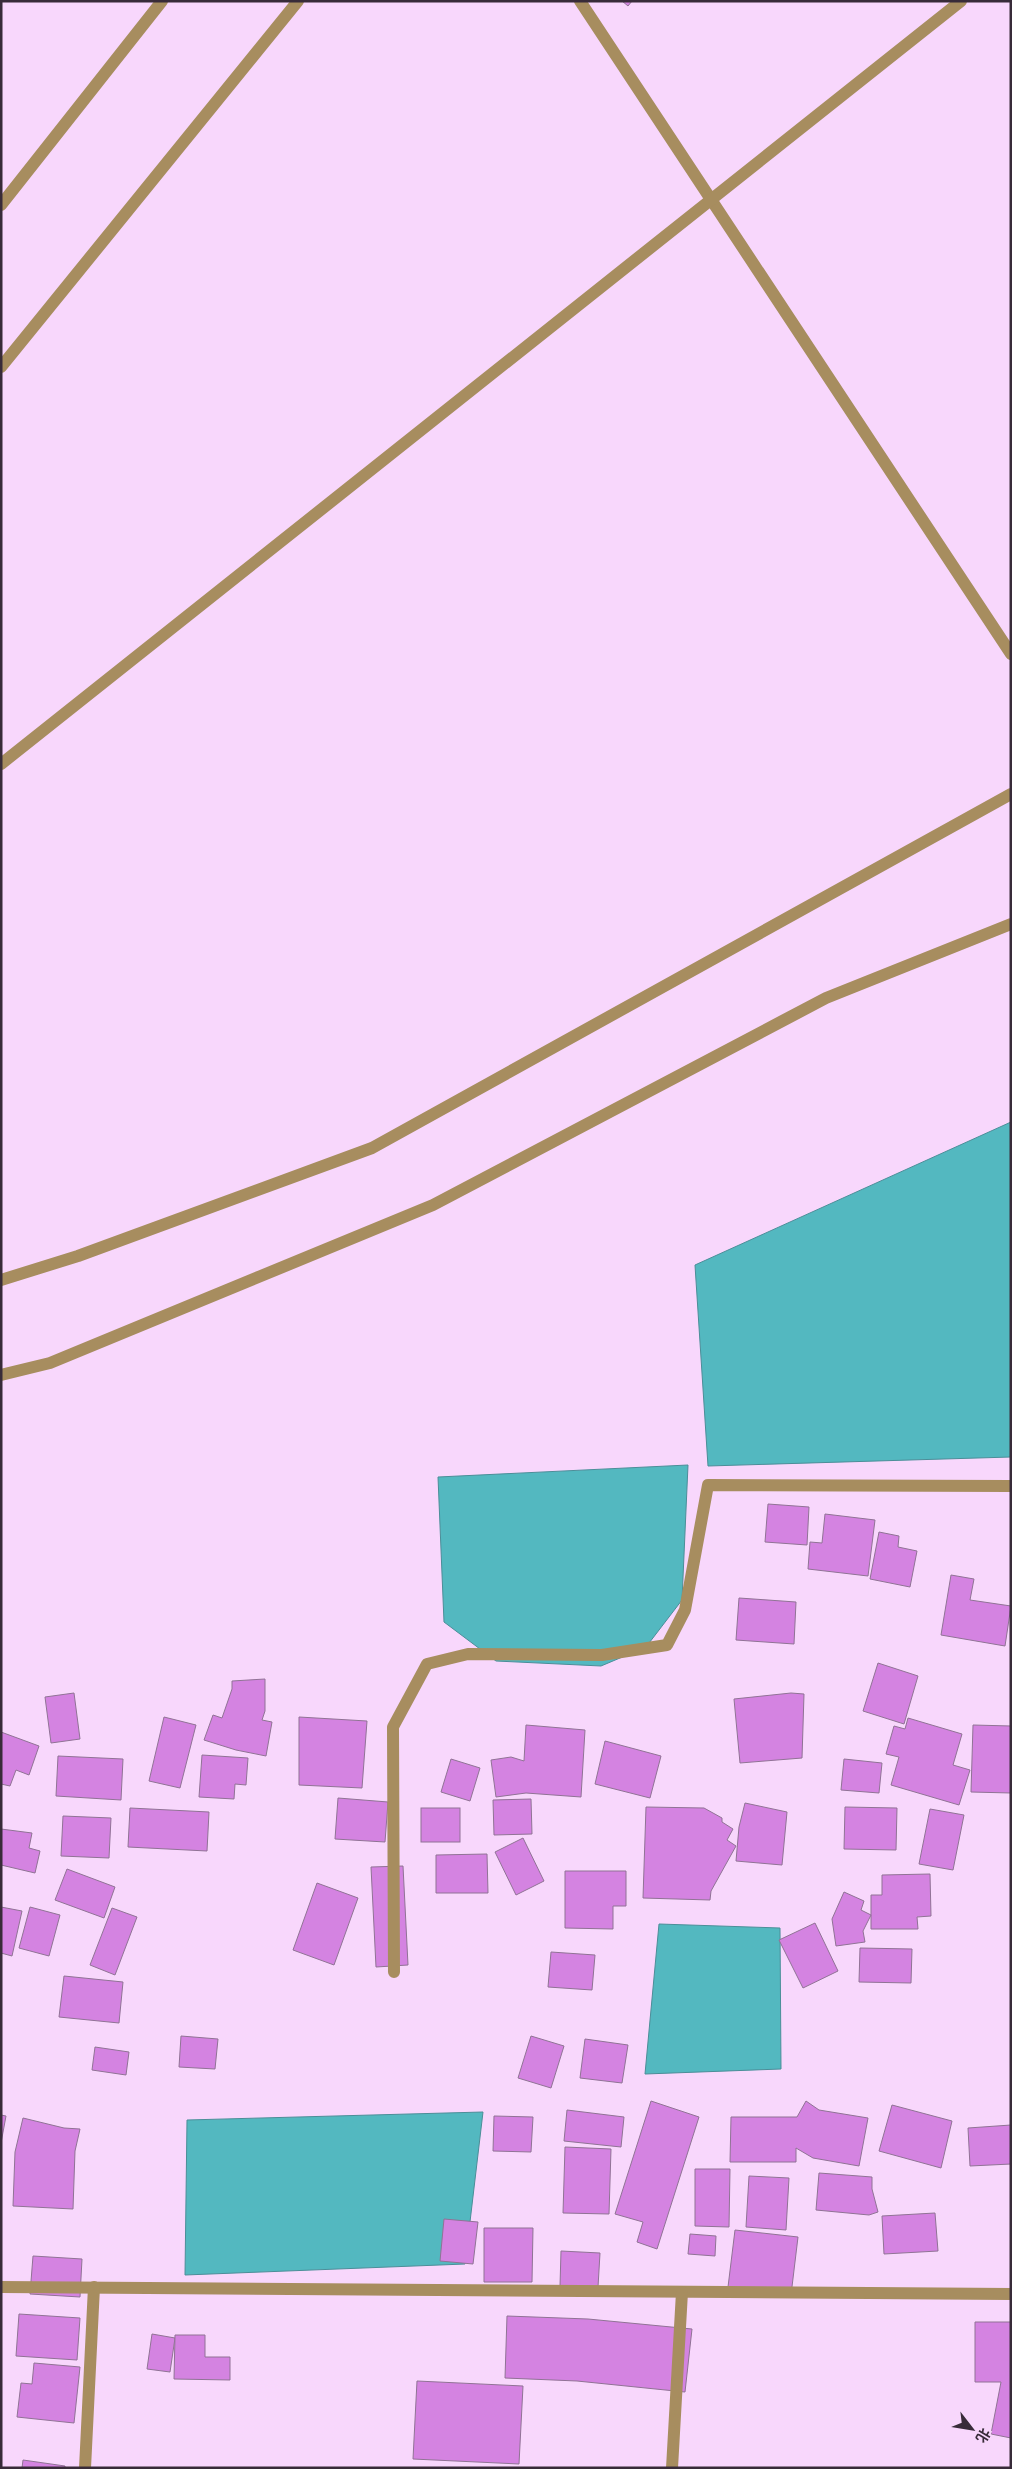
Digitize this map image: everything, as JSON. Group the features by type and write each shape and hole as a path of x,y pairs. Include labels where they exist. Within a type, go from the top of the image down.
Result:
{"street":[{"path":"1,205 162,1"},
{"path":"1,367 298,1"},
{"path":"580,1 1011,654"},
{"path":"1,764 961,1"},
{"path":"1,1280 78,1256 372,1148 1011,794"},
{"path":"1,1376 50,1363 433,1205 826,998 1011,924"},
{"path":"394,1972 393,1727 427,1664 468,1654 602,1655 667,1645 685,1610 708,1485 1011,1486"},
{"path":"1,2287 1011,2294"},
{"path":"85,2468 94,2287"},
{"path":"672,2468 682,2292"}],"shaded area":[{"path":"1011,1122 1011,1457 708,1466 695,1265"},
{"path":"688,1465 682,1600 646,1647 601,1666 496,1661 444,1622 438,1477"},
{"path":"659,1924 780,1928 781,2069 645,2074"},
{"path":"483,2112 465,2264 185,2275 187,2120"}],"building":[{"path":"622,1 632,1 628,6"},
{"path":"768,1504 809,1507 807,1545 765,1542"},
{"path":"825,1514 875,1520 868,1576 808,1569 810,1542 822,1543"},
{"path":"879,1532 899,1536 898,1547 917,1551 910,1587 870,1579"},
{"path":"951,1575 974,1579 970,1600 1011,1606 1005,1646 941,1635"},
{"path":"739,1598 796,1602 794,1644 736,1640"},
{"path":"878,1663 918,1676 904,1724 863,1711"},
{"path":"265,1679 265,1711 262,1720 272,1722 266,1756 236,1750 204,1740 213,1715 222,1718 232,1689 232,1681"},
{"path":"74,1693 80,1739 51,1743 45,1697"},
{"path":"791,1693 804,1694 802,1758 740,1763 734,1699"},
{"path":"164,1717 196,1725 180,1788 149,1781"},
{"path":"299,1717 367,1721 362,1788 299,1785"},
{"path":"908,1718 962,1734 953,1765 970,1770 959,1805 891,1785 899,1757 886,1754 894,1726 905,1729"},
{"path":"526,1725 585,1730 581,1797 526,1793 496,1797 491,1760 511,1757 524,1761"},
{"path":"973,1725 1011,1726 1011,1793 971,1792"},
{"path":"1,1732 39,1746 29,1775 16,1770 10,1786 1,1784"},
{"path":"605,1741 661,1756 650,1798 595,1784"},
{"path":"202,1755 248,1758 246,1785 235,1784 234,1799 199,1797"},
{"path":"58,1756 123,1759 121,1800 56,1796"},
{"path":"451,1759 480,1768 470,1801 441,1792"},
{"path":"844,1759 882,1763 879,1793 841,1790"},
{"path":"338,1798 388,1802 385,1842 335,1839"},
{"path":"531,1799 532,1834 494,1835 493,1800"},
{"path":"745,1803 787,1812 782,1865 736,1861 739,1827"},
{"path":"646,1807 704,1808 722,1818 722,1822 733,1829 727,1840 736,1846 711,1891 710,1900 643,1898"},
{"path":"845,1807 897,1808 896,1850 844,1849"},
{"path":"130,1808 209,1812 207,1851 128,1847"},
{"path":"421,1808 460,1808 460,1842 421,1842"},
{"path":"930,1809 964,1815 953,1870 919,1864"},
{"path":"63,1816 111,1818 109,1858 61,1856"},
{"path":"1,1829 32,1833 29,1848 40,1851 35,1873 1,1865"},
{"path":"523,1838 544,1881 516,1895 495,1852"},
{"path":"487,1854 488,1893 436,1893 436,1855"},
{"path":"403,1866 408,1965 376,1967 371,1867"},
{"path":"67,1869 115,1887 104,1918 55,1900"},
{"path":"565,1871 626,1871 626,1906 613,1906 613,1929 565,1928"},
{"path":"930,1874 931,1916 917,1917 918,1929 871,1929 871,1895 882,1895 882,1875"},
{"path":"317,1883 358,1898 334,1965 293,1950"},
{"path":"844,1892 864,1901 861,1910 871,1915 863,1931 865,1942 836,1946 832,1919"},
{"path":"1,1907 22,1911 12,1956 1,1953"},
{"path":"30,1907 60,1915 49,1956 19,1948"},
{"path":"112,1908 137,1917 115,1975 90,1965"},
{"path":"815,1923 838,1971 803,1988 779,1940"},
{"path":"860,1948 912,1949 911,1983 859,1982"},
{"path":"551,1952 595,1955 592,1990 548,1987"},
{"path":"64,1976 123,1982 119,2023 59,2017"},
{"path":"181,2036 218,2039 215,2069 179,2067"},
{"path":"531,2036 564,2046 551,2088 518,2078"},
{"path":"585,2039 628,2045 622,2083 580,2078"},
{"path":"95,2047 129,2052 126,2075 92,2070"},
{"path":"651,2101 699,2117 657,2249 637,2242 643,2222 615,2214"},
{"path":"806,2101 819,2110 868,2118 859,2166 813,2158 796,2148 796,2162 730,2162 731,2117 797,2117"},
{"path":"892,2105 952,2121 941,2168 879,2151"},
{"path":"567,2110 624,2117 621,2147 564,2141"},
{"path":"1,2115 6,2116 1,2143"},
{"path":"494,2116 533,2117 531,2152 493,2151"},
{"path":"23,2118 64,2128 80,2129 75,2151 73,2209 13,2206 15,2152"},
{"path":"1011,2125 1011,2164 970,2166 968,2128"},
{"path":"565,2147 611,2149 609,2214 563,2213"},
{"path":"695,2169 730,2169 729,2227 695,2226"},
{"path":"819,2173 872,2177 872,2189 878,2212 869,2215 816,2210"},
{"path":"749,2176 789,2178 786,2230 746,2227"},
{"path":"935,2213 938,2251 884,2254 882,2216"},
{"path":"444,2219 478,2222 473,2264 440,2261"},
{"path":"484,2228 533,2228 532,2282 484,2282"},
{"path":"735,2230 798,2237 791,2295 728,2287"},
{"path":"690,2234 716,2236 715,2256 688,2254"},
{"path":"561,2251 600,2253 598,2287 560,2286"},
{"path":"33,2256 82,2259 80,2297 30,2294"},
{"path":"19,2314 80,2318 77,2360 16,2356"},
{"path":"507,2316 588,2319 692,2329 685,2392 577,2381 505,2378"},
{"path":"975,2322 1011,2322 1011,2438 991,2434 1001,2382 975,2382"},
{"path":"152,2334 175,2338 170,2372 147,2369"},
{"path":"175,2335 205,2335 205,2357 230,2357 230,2380 174,2379"},
{"path":"34,2363 80,2367 74,2423 17,2417 21,2383 32,2384"},
{"path":"417,2381 523,2386 519,2464 413,2459"},
{"path":"23,2460 65,2466 65,2468 22,2468"}]}
